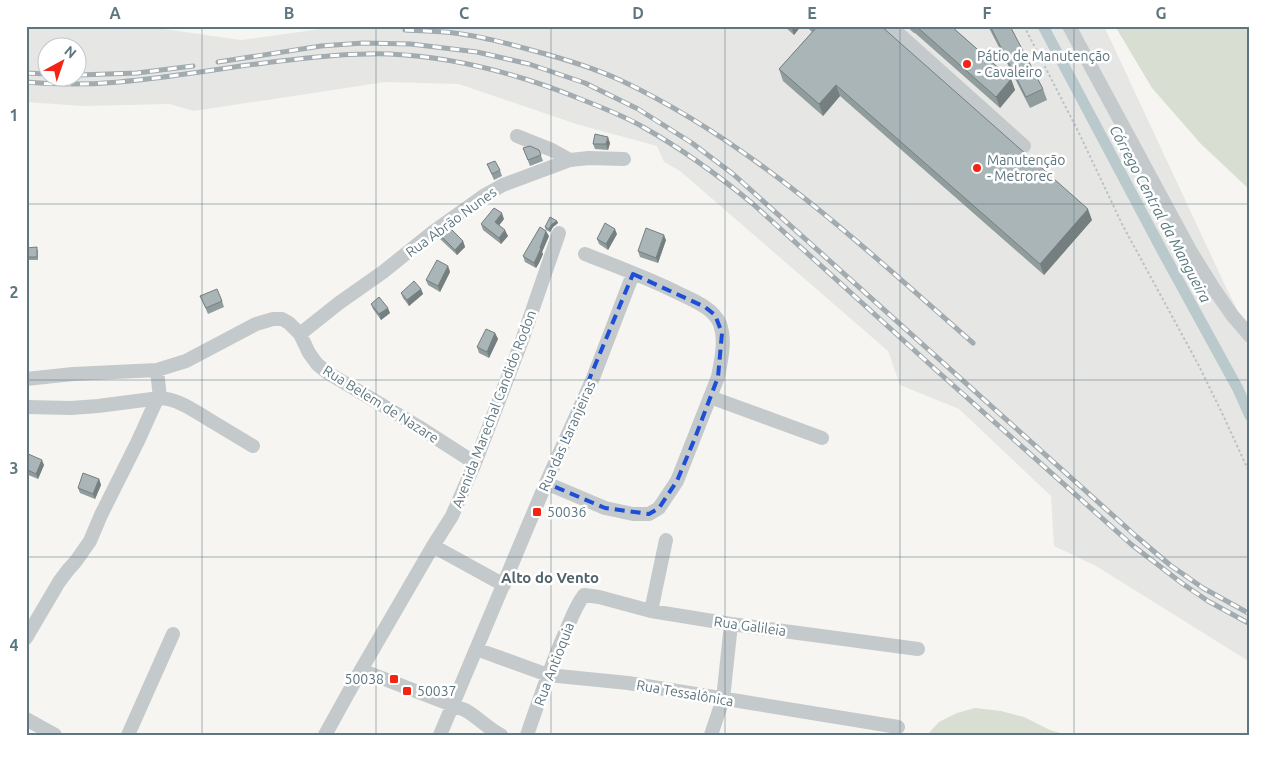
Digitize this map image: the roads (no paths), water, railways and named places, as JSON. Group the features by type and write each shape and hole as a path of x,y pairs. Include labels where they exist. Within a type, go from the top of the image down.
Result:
{"street":[{"path":"890,26 1024,146"},
{"path":"1072,30 1192,252 1214,289 1232,315 1250,336"},
{"path":"517,136 552,150 570,160"},
{"name":"Rua Abrão Nunes","path":"300,334 433,232 485,195 503,185 570,160 589,158 624,159"},
{"name":"Avenida Marechal Candido Rodon","path":"325,735 452,516 522,343 559,233"},
{"path":"546,483 604,508 633,514 648,514 659,508 677,482 718,377 721,362 723,348 722,333 715,316 704,307 664,286 585,254"},
{"name":"Rua das Laranjeiras","path":"440,735 546,483 593,378 633,274"},
{"path":"26,378 158,370 186,360 256,324 272,319 282,319 300,334"},
{"name":"Rua Belem de Nazare","path":"300,334 309,353 317,364 328,373 475,463"},
{"path":"26,638 59,582 90,541 100,515 159,398 158,370"},
{"path":"710,397 822,438"},
{"path":"26,407 80,408 159,398 175,401 252,446"},
{"path":"652,611 666,540"},
{"path":"433,546 504,585"},
{"name":"Rua Galileia","path":"584,595 652,611 732,624 918,649"},
{"name":"Rua Antioquia","path":"527,735 548,675 571,619 584,595"},
{"path":"711,735 723,699 732,624"},
{"path":"128,735 173,634"},
{"name":"Rua Tessalônica","path":"476,649 548,675 628,683 898,727"},
{"path":"361,670 474,715 501,735"},
{"path":"26,719 55,735"}],"waterway":[{"name":"Córrego Central da Mangueira","path":"1043,26 1238,389 1250,416"}],"railway":[{"path":"405,30 448,32 473,36 554,56 609,75 669,105 716,134 806,199 973,343"},
{"path":"218,62 321,46 363,43 411,44 477,52 529,64 585,83 638,109 692,143 733,174 1170,565 1203,588 1250,614"},
{"path":"26,82 92,84 158,78 315,57 352,54 390,54 464,63 513,75 613,112 672,144 740,193 1132,545 1208,601 1250,624"},
{"path":"88,75 137,73 193,66"},
{"path":"26,73 38,74"}],"place":[{"name":"Pátio de Manutenção - Cavaleiro","path":"967,64"},
{"name":"Manutenção - Metrorec","path":"977,168"},
{"name":"50036","path":"537,512"},
{"name":"50038","path":"394,679"},
{"name":"50037","path":"407,691"}],"district":[{"name":"Alto do Vento","path":"550,578"}]}
